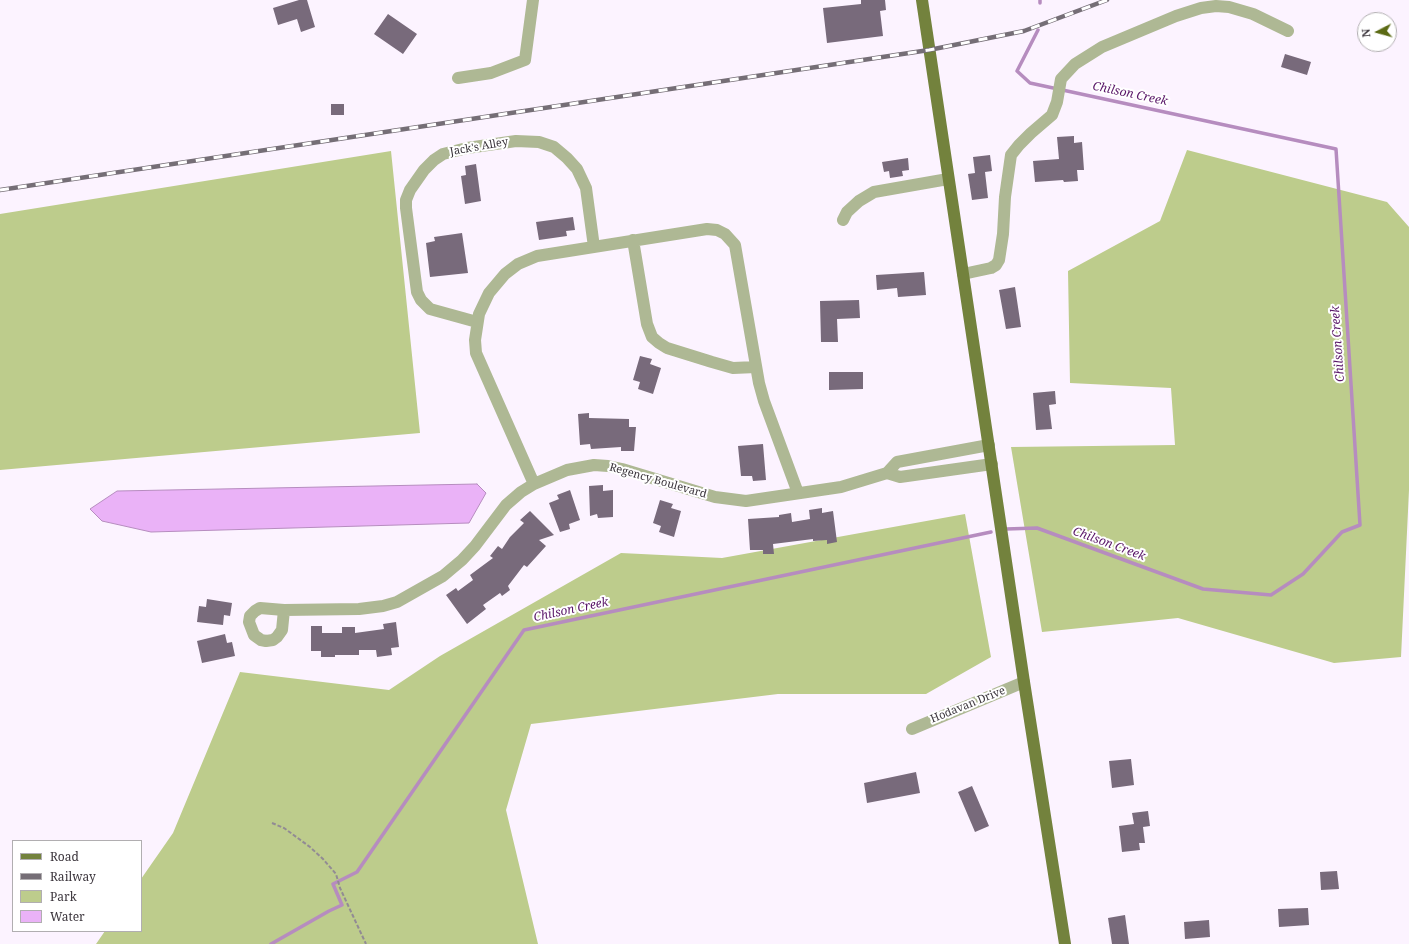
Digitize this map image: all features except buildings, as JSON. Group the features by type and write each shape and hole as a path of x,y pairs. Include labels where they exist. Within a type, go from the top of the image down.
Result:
{"main road":[{"path":"922,0 1024,682 1065,944"}],"street":[{"path":"458,78 491,73 525,60 533,0"},
{"path":"963,274 992,268 999,260 1011,155 1027,137 1052,115 1057,102 1061,79 1075,64 1102,47 1176,16 1201,8 1216,6 1230,7 1253,14 1288,31"},
{"name":"Jack's Alley","path":"477,322 430,309 421,300 417,292 406,200 410,190 424,170 434,160 443,154 467,148 516,141 539,142 554,147 577,169 586,188 594,247"},
{"path":"843,220 847,212 859,201 874,192 948,179"},
{"path":"534,484 476,353 475,340 477,322 479,314 490,293 505,274 518,264 537,256 707,228 721,232 731,239 735,245 759,383 764,401 798,493"},
{"path":"633,240 647,324 652,337 659,344 667,348 733,368 756,367"},
{"name":"Regency Boulevard","path":"284,610 359,609 382,606 397,602 414,594 443,576 462,560 476,546 506,505 521,492 534,484 567,470 594,465 622,469 715,498 746,501 847,485 887,473 897,462 989,445"},
{"name":"Regency Boulevard","path":"887,473 900,477 992,464"},
{"name":"Hodavan Drive","path":"912,729 1024,682"}],"path":[{"path":"272,823 284,828 310,847 323,858 336,874 340,888 366,944"}],"green space":[{"path":"1187,150 1387,202 1409,227 1409,490 1401,657 1334,663 1178,618 1042,632 1011,447 1175,445 1171,388 1070,383 1068,271 1160,221"},
{"path":"391,151 420,433 0,470 0,214"},
{"path":"965,514 991,657 926,694 778,694 531,724 506,810 538,944 96,944 104,932 142,932 142,878 173,833 240,672 389,690 440,656 621,553 722,558"}],"water":[{"path":"477,484 486,493 469,523 151,532 102,521 90,509 117,491"}],"waterway":[{"name":"Chilson Creek","path":"1006,529 1037,528 1203,589 1271,595 1303,574 1342,532 1360,525 1336,149 1030,83 1017,71 1038,30"},
{"name":"Chilson Creek","path":"271,944 342,905 333,884 357,872 524,630 991,532"}],"railway":[{"path":"0,190 929,50 1024,31 1107,0"}]}
